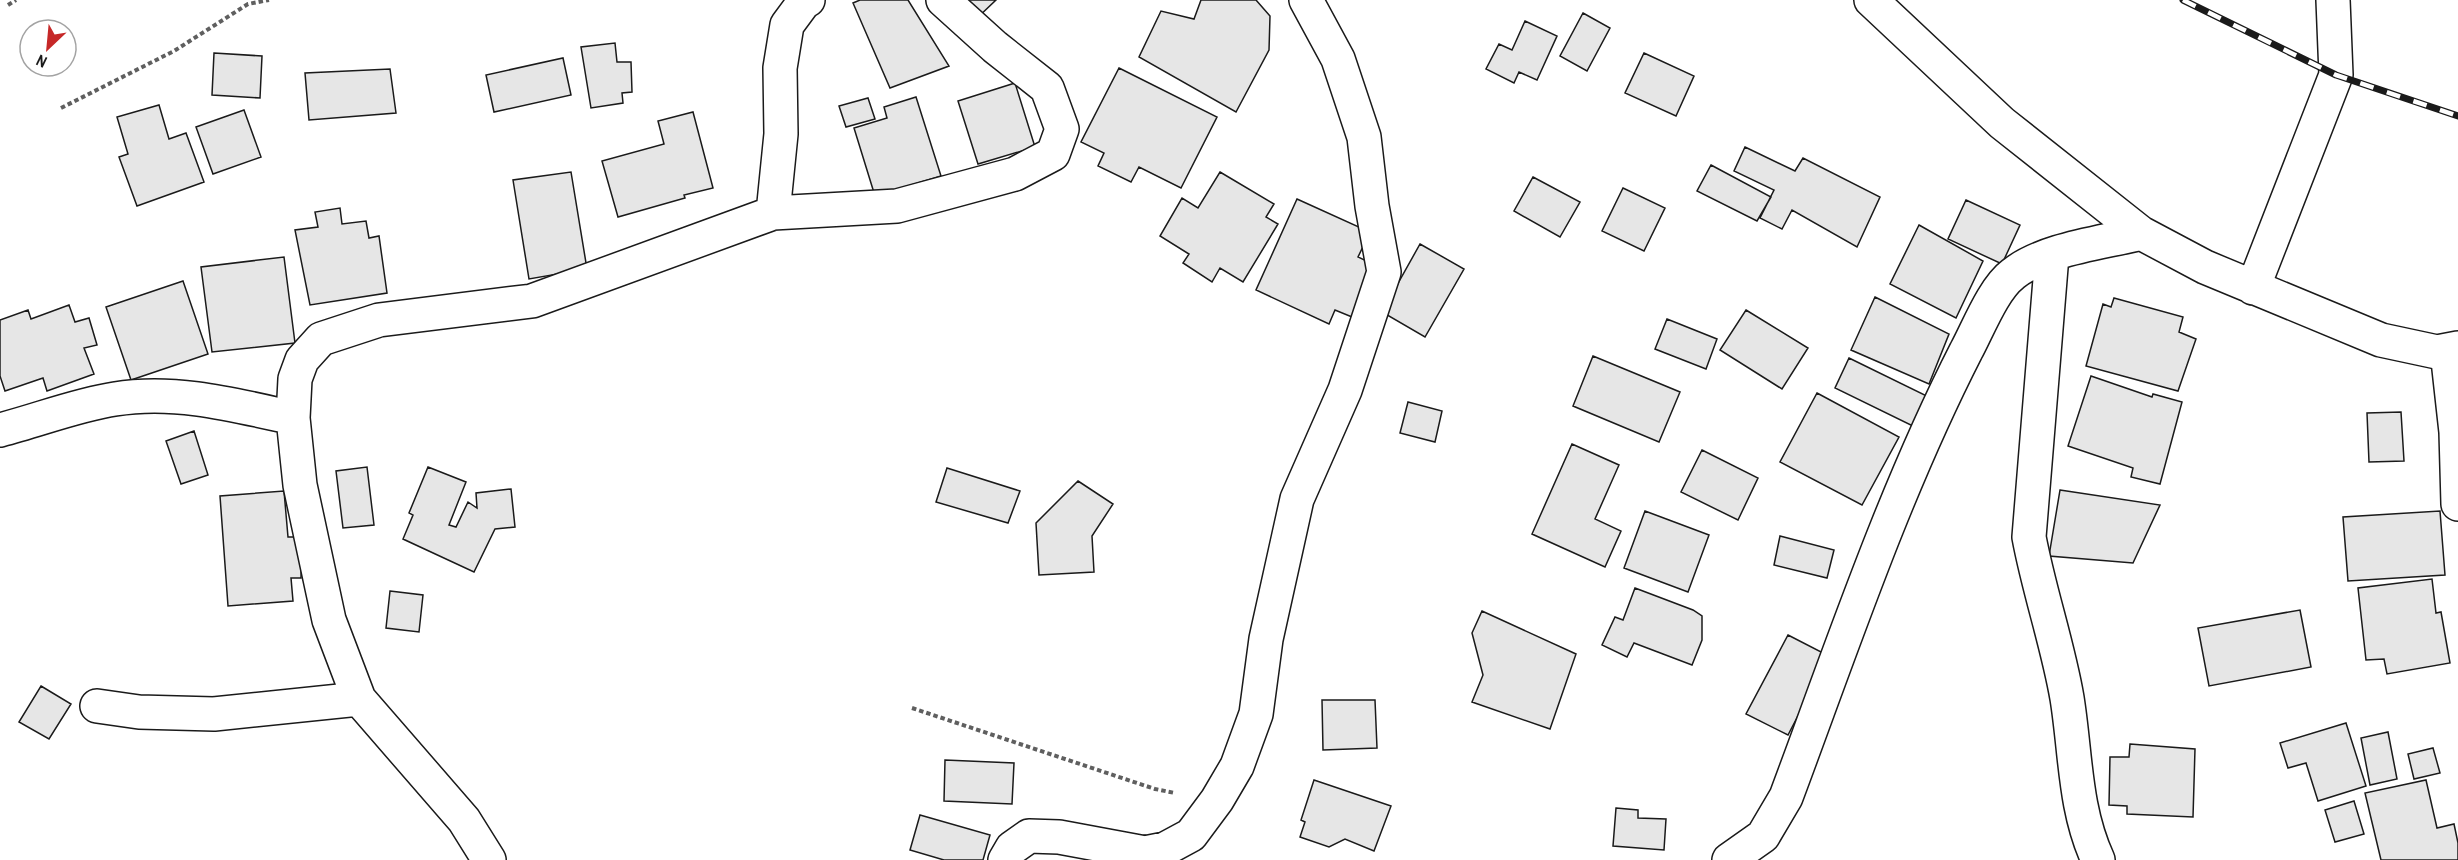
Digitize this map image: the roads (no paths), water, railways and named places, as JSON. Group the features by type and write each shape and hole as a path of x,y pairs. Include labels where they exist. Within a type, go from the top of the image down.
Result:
{"street":[{"path":"773,213 781,134 780,68 785,36 787,26 804,2 808,0"},
{"path":"489,860 464,820 359,699 328,620 300,485 293,418 295,379 302,360 321,339 379,320 532,301 773,213 897,206 1015,174 1053,154 1062,129 1047,88 995,47 943,0"},
{"path":"1005,860 1012,848 1029,836 1059,837 1145,853 1165,849 1191,835 1217,800 1237,766 1256,714 1266,639 1297,499 1345,390 1384,272 1371,206 1364,137 1338,59 1306,0"},
{"path":"1871,0 2002,123 2141,233 2205,267 2382,340 2437,352 2452,350 2458,504"},
{"path":"2253,288 2336,75 2333,0"},
{"path":"1729,860 1763,836 1786,797 1904,482 1988,309 2010,275 2033,260 2141,233"},
{"path":"2052,255 2029,537 2037,579 2067,697 2086,833 2098,860"},
{"path":"0,430 76,407 117,398 155,396 188,397 293,418"},
{"path":"97,706 139,712 214,714 359,699"}],"railway":[{"path":"2183,0 2336,75 2458,116"}]}
